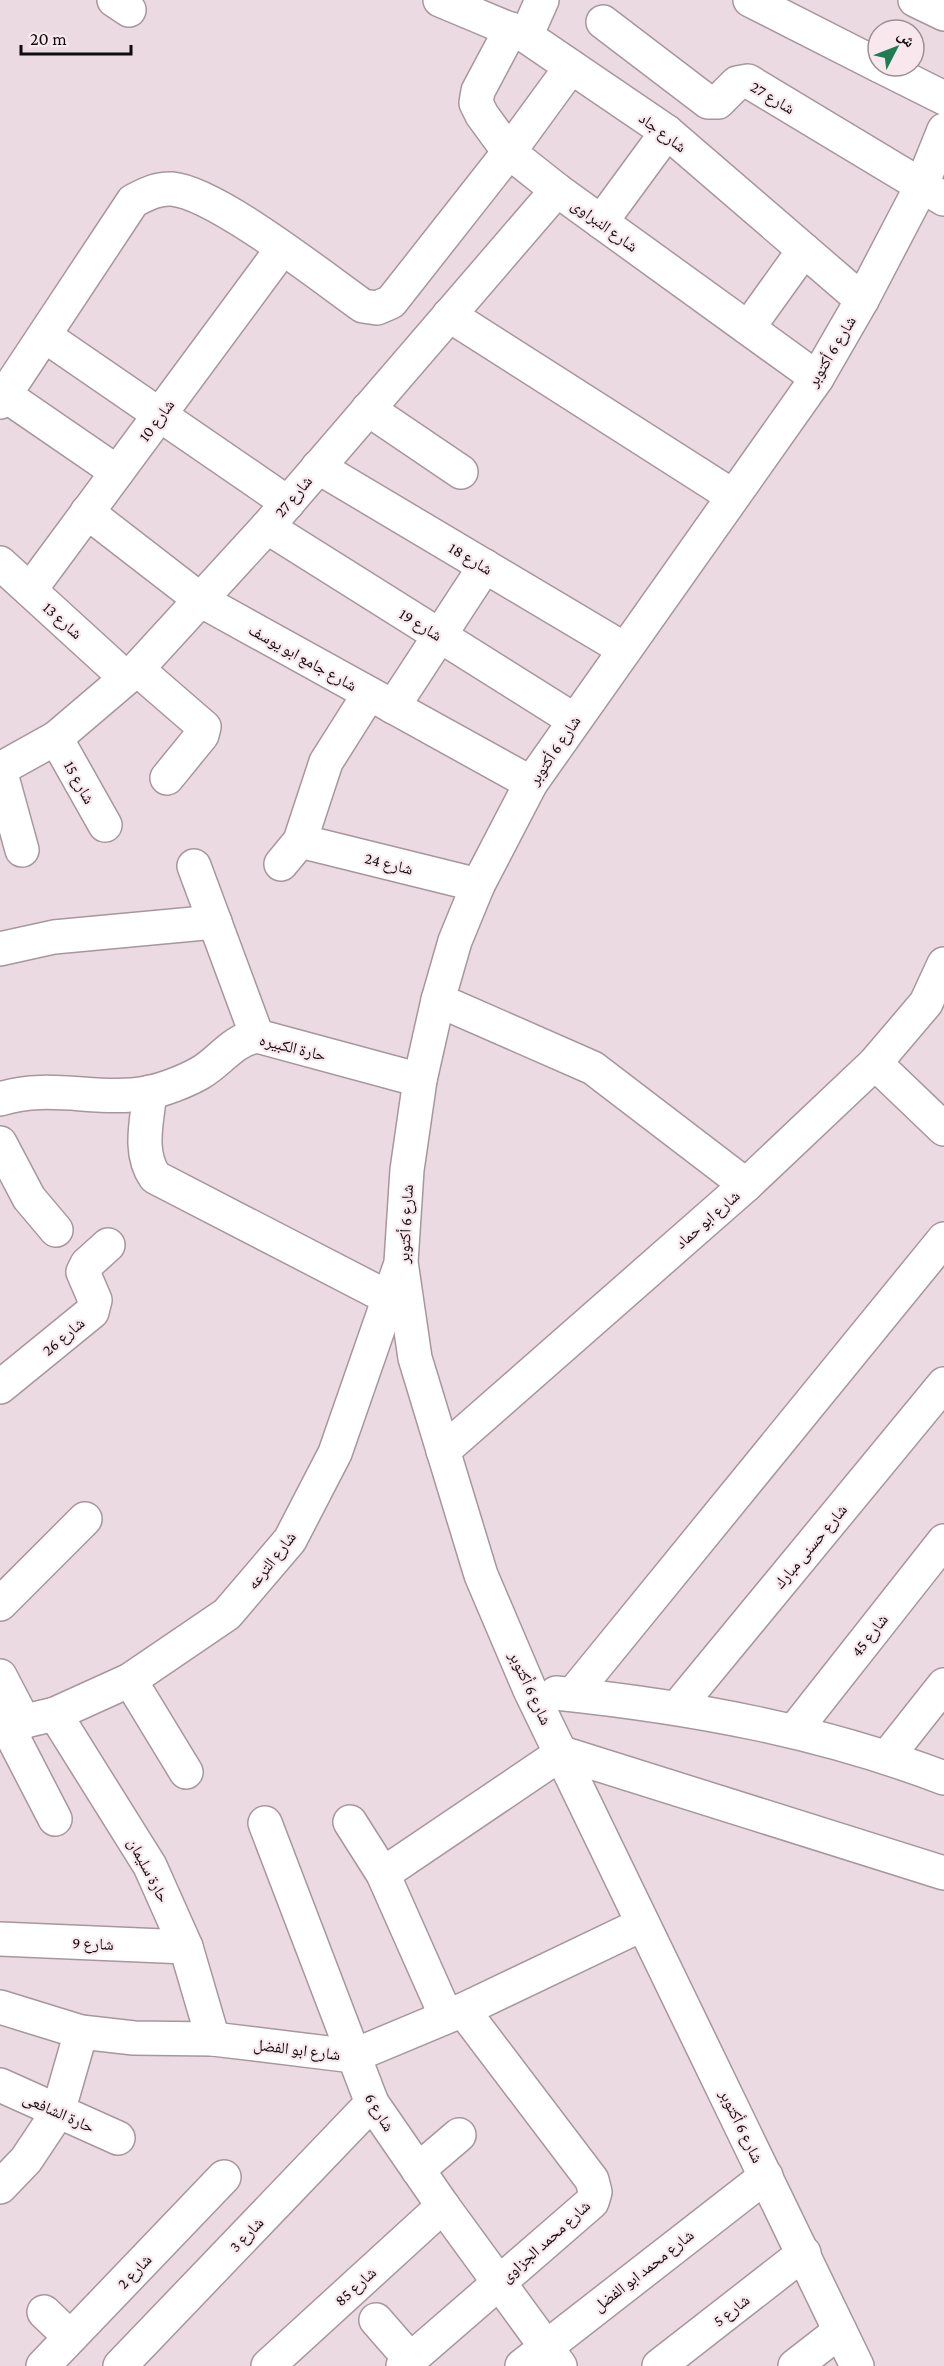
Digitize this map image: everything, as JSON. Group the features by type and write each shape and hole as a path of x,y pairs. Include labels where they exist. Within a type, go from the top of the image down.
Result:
{"street":[{"path":"518,32 542,0"},
{"path":"915,0 944,14"},
{"name":"شارع جاد","path":"447,1 518,32 667,132 862,300"},
{"path":"760,2 866,58"},
{"name":"شارع 27","path":"603,22 708,102 718,102 737,83 748,81 933,193"},
{"name":"شارع النبراوى","path":"518,32 478,92 476,103 509,152 557,190 817,378"},
{"path":"117,472 2,399 133,201 154,190 172,189 214,203 363,306 377,308 391,302 509,152 571,67"},
{"path":"905,78 944,98"},
{"name":"شارع 6 أكتوبر","path":"857,2366 530,1690 481,1575 415,1358 401,1262 407,1170 420,1080 454,941 478,885 531,783 732,495 817,378 862,300 933,193 944,130"},
{"path":"601,222 667,132"},
{"name":"شارع 27","path":"0,770 56,738 132,674 278,515 557,190"},
{"name":"شارع 10","path":"30,590 282,249"},
{"path":"748,328 804,250"},
{"path":"449,315 732,495"},
{"name":"شارع 19","path":"45,336 159,415 278,515 440,636 574,720"},
{"path":"368,409 461,472"},
{"name":"شارع 18","path":"318,467 624,649"},
{"name":"شارع جامع ابو يوسف","path":"87,512 202,600 531,783"},
{"name":"شارع 13","path":"0,563 132,674 204,727 202,735 167,778"},
{"path":"381,701 440,636 484,566"},
{"name":"شارع 24","path":"381,701 326,762 291,853 478,885"},
{"name":"شارع 15","path":"56,738 105,825"},
{"path":"0,770 22,850"},
{"path":"194,866 257,1036"},
{"path":"0,949 54,937 215,922"},
{"name":"شارع ابو حماد","path":"443,1451 746,1185 935,1009 944,964"},
{"path":"438,1000 593,1068 746,1185"},
{"name":"حارة الكبيره","path":"0,1099 63,1091 118,1096 150,1092 200,1073 232,1045 244,1038 257,1036 420,1080"},
{"path":"875,1063 944,1129"},
{"path":"150,1092 144,1151 146,1164 155,1177 389,1298"},
{"path":"0,1143 29,1198 56,1230"},
{"path":"573,1694 944,1239"},
{"name":"شارع 26","path":"2,1380 92,1312 95,1300 83,1272 87,1264 108,1245"},
{"name":"شارع الترعه","path":"22,1722 130,1680 227,1614 290,1540 335,1454 401,1262"},
{"name":"شارع حسنى مبارك","path":"677,1708 944,1384"},
{"path":"0,1604 85,1519"},
{"name":"شارع 45","path":"795,1730 944,1540"},
{"path":"0,1676 22,1722 55,1819"},
{"path":"130,1680 186,1772"},
{"path":"887,1757 944,1685"},
{"path":"530,1690 677,1708 795,1730 887,1757 944,1778"},
{"name":"حارة سليمان","path":"22,1722 150,1866 186,1947 213,2039"},
{"path":"383,1874 562,1753 944,1873"},
{"name":"شارع محمد الجزاوى","path":"350,1822 383,1874 455,2013 592,2180 595,2192 592,2202 407,2363"},
{"name":"شارع 6","path":"265,1823 372,2103 499,2283 542,2359"},
{"name":"شارع ابو الفضل","path":"0,2007 81,2032 134,2038 213,2039 353,2056 455,2013 642,1924"},
{"name":"شارع 9","path":"0,1939 186,1947"},
{"path":"0,2187 13,2154 58,2112 81,2032"},
{"name":"حارة الشافعى","path":"0,2085 118,2138"},
{"name":"شارع 3","path":"120,2366 372,2103"},
{"path":"418,2170 459,2135"},
{"name":"شارع محمد ابو الفضل","path":"542,2359 766,2176"},
{"name":"شارع 2","path":"43,2366 224,2177"},
{"name":"شارع 85","path":"268,2366 443,2206"},
{"name":"شارع 5","path":"658,2366 804,2253"},
{"path":"44,2312 70,2337"},
{"path":"376,2320 407,2363"},
{"path":"795,2366 840,2331"}]}
